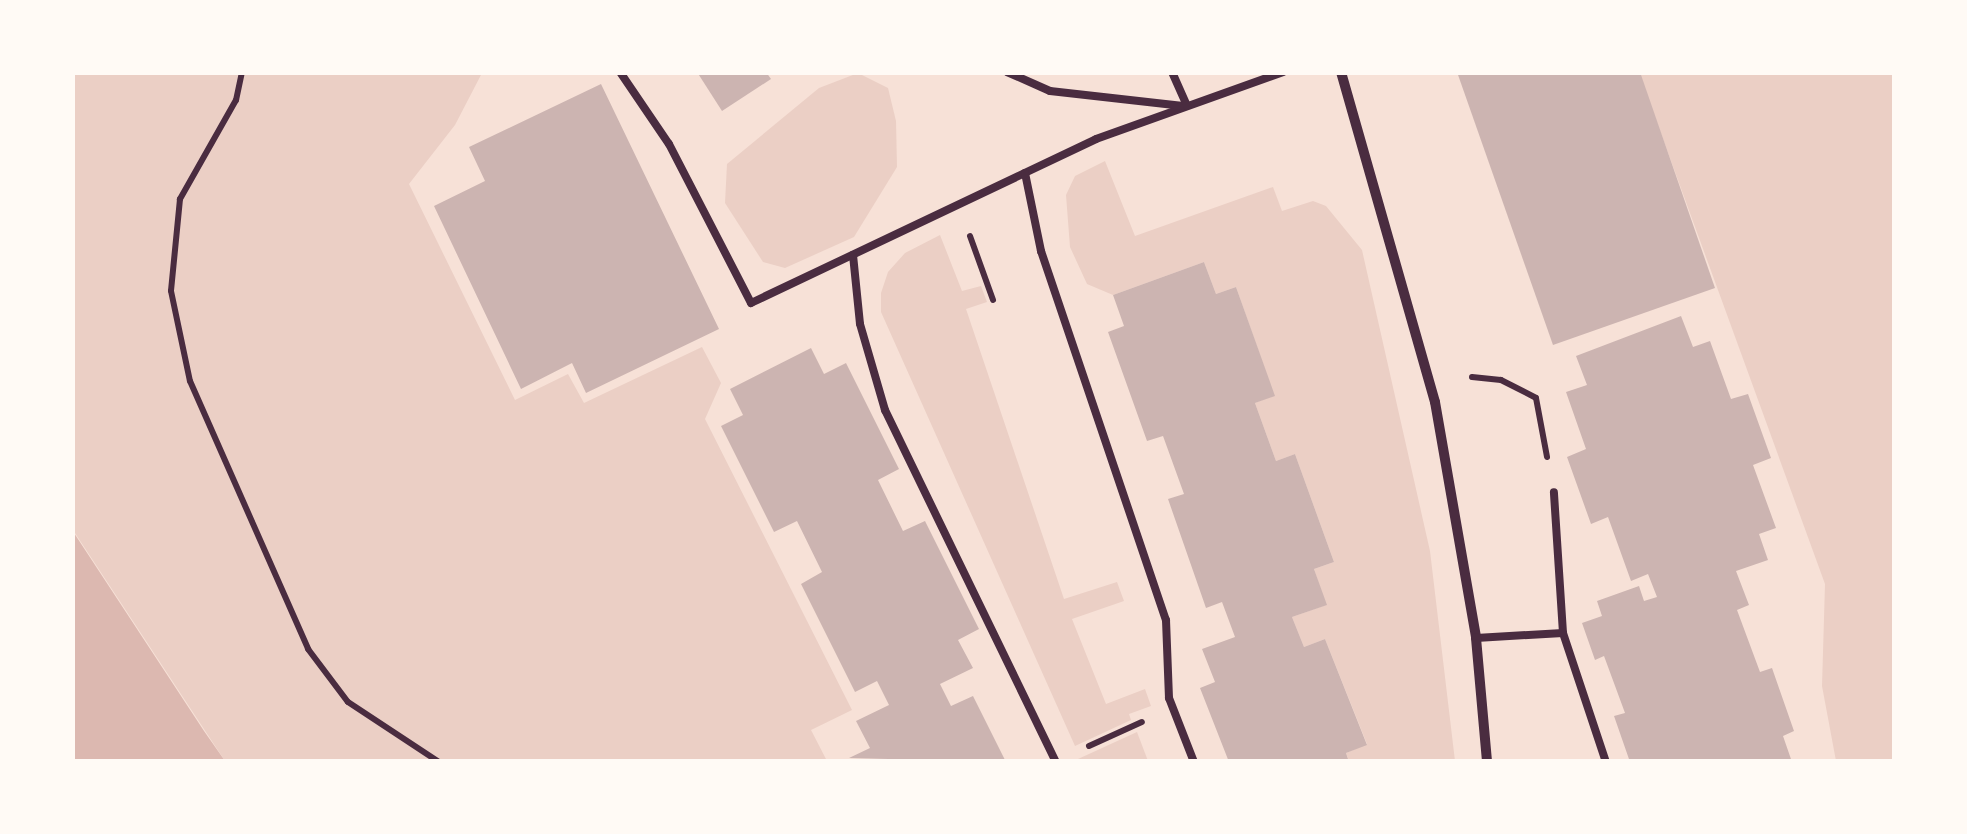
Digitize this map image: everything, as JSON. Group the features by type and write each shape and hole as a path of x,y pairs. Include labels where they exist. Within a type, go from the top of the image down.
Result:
{"street":[{"path":"1340,72 1435,402 1476,638 1487,762"}],"lane":[{"path":"620,72 669,144 750,303 1096,139 1283,72"},
{"path":"1008,72 1050,90 1187,106"},
{"path":"1172,72 1187,106"},
{"path":"1026,173 1041,251 1166,620 1169,698 1194,762"},
{"path":"853,254 860,324 885,410 1056,762"},
{"path":"1554,492 1563,633 1606,762"},
{"path":"1476,638 1563,633"}],"path":[{"path":"242,72 236,100 180,199 170,291 190,381 308,649 348,702 438,762"},
{"path":"959,205 993,300"},
{"path":"1472,377 1501,380 1536,398 1554,492"},
{"path":"1076,752 1134,726"}],"shaded area":[{"path":"73,73 482,73 455,125 409,184 515,400 568,374 584,403 702,347 721,383 705,419 852,710 811,730 827,761 225,761 73,530"},
{"path":"858,73 888,88 896,121 897,167 854,237 785,268 763,262 725,203 727,164 819,88"},
{"path":"1639,73 1894,73 1894,761 1836,761 1822,686 1825,584"},
{"path":"1105,161 1135,236 1273,187 1282,211 1313,201 1326,206 1362,250 1430,551 1455,761 1349,761 1346,753 1367,744 1325,639 1304,647 1292,617 1326,605 1314,569 1334,562 1295,454 1276,461 1255,403 1274,395 1236,287 1216,294 1204,262 1113,295 1087,284 1070,247 1066,195 1075,176"},
{"path":"940,235 962,291 981,286 987,302 966,309 1064,599 1117,582 1124,601 1072,619 1106,704 1145,689 1151,706 1129,714 1131,720 1075,746 881,312 881,293 888,272 905,253"},
{"path":"72,530 204,731 225,761 73,761"},
{"path":"1137,732 1148,761 1078,759"}],"building":[{"path":"697,72 766,72 771,79 722,111"},
{"path":"1457,72 1640,72 1715,288 1553,345"},
{"path":"601,84 719,329 586,393 572,363 521,389 434,206 485,181 469,147"},
{"path":"1204,262 1216,294 1236,287 1275,396 1255,403 1276,461 1295,454 1334,562 1314,569 1327,605 1292,617 1304,647 1325,639 1367,745 1346,753 1349,762 1229,762 1200,688 1215,682 1202,649 1235,637 1222,602 1206,608 1168,499 1184,494 1163,436 1147,441 1108,332 1124,326 1113,295"},
{"path":"1681,316 1693,347 1710,341 1731,399 1748,394 1771,458 1753,465 1776,528 1759,534 1768,560 1736,571 1749,605 1737,610 1760,672 1772,668 1794,731 1783,736 1792,762 1630,762 1614,716 1625,713 1604,656 1595,660 1582,623 1602,616 1597,601 1639,586 1644,601 1657,597 1648,574 1631,581 1608,517 1591,524 1567,457 1586,449 1566,392 1587,385 1576,356"},
{"path":"811,348 824,374 846,363 899,469 878,480 903,531 925,521 979,629 958,640 973,668 940,684 951,706 973,696 1006,762 849,758 870,748 856,721 889,705 877,681 855,692 801,584 822,572 797,521 774,532 721,426 743,415 730,389"}]}
